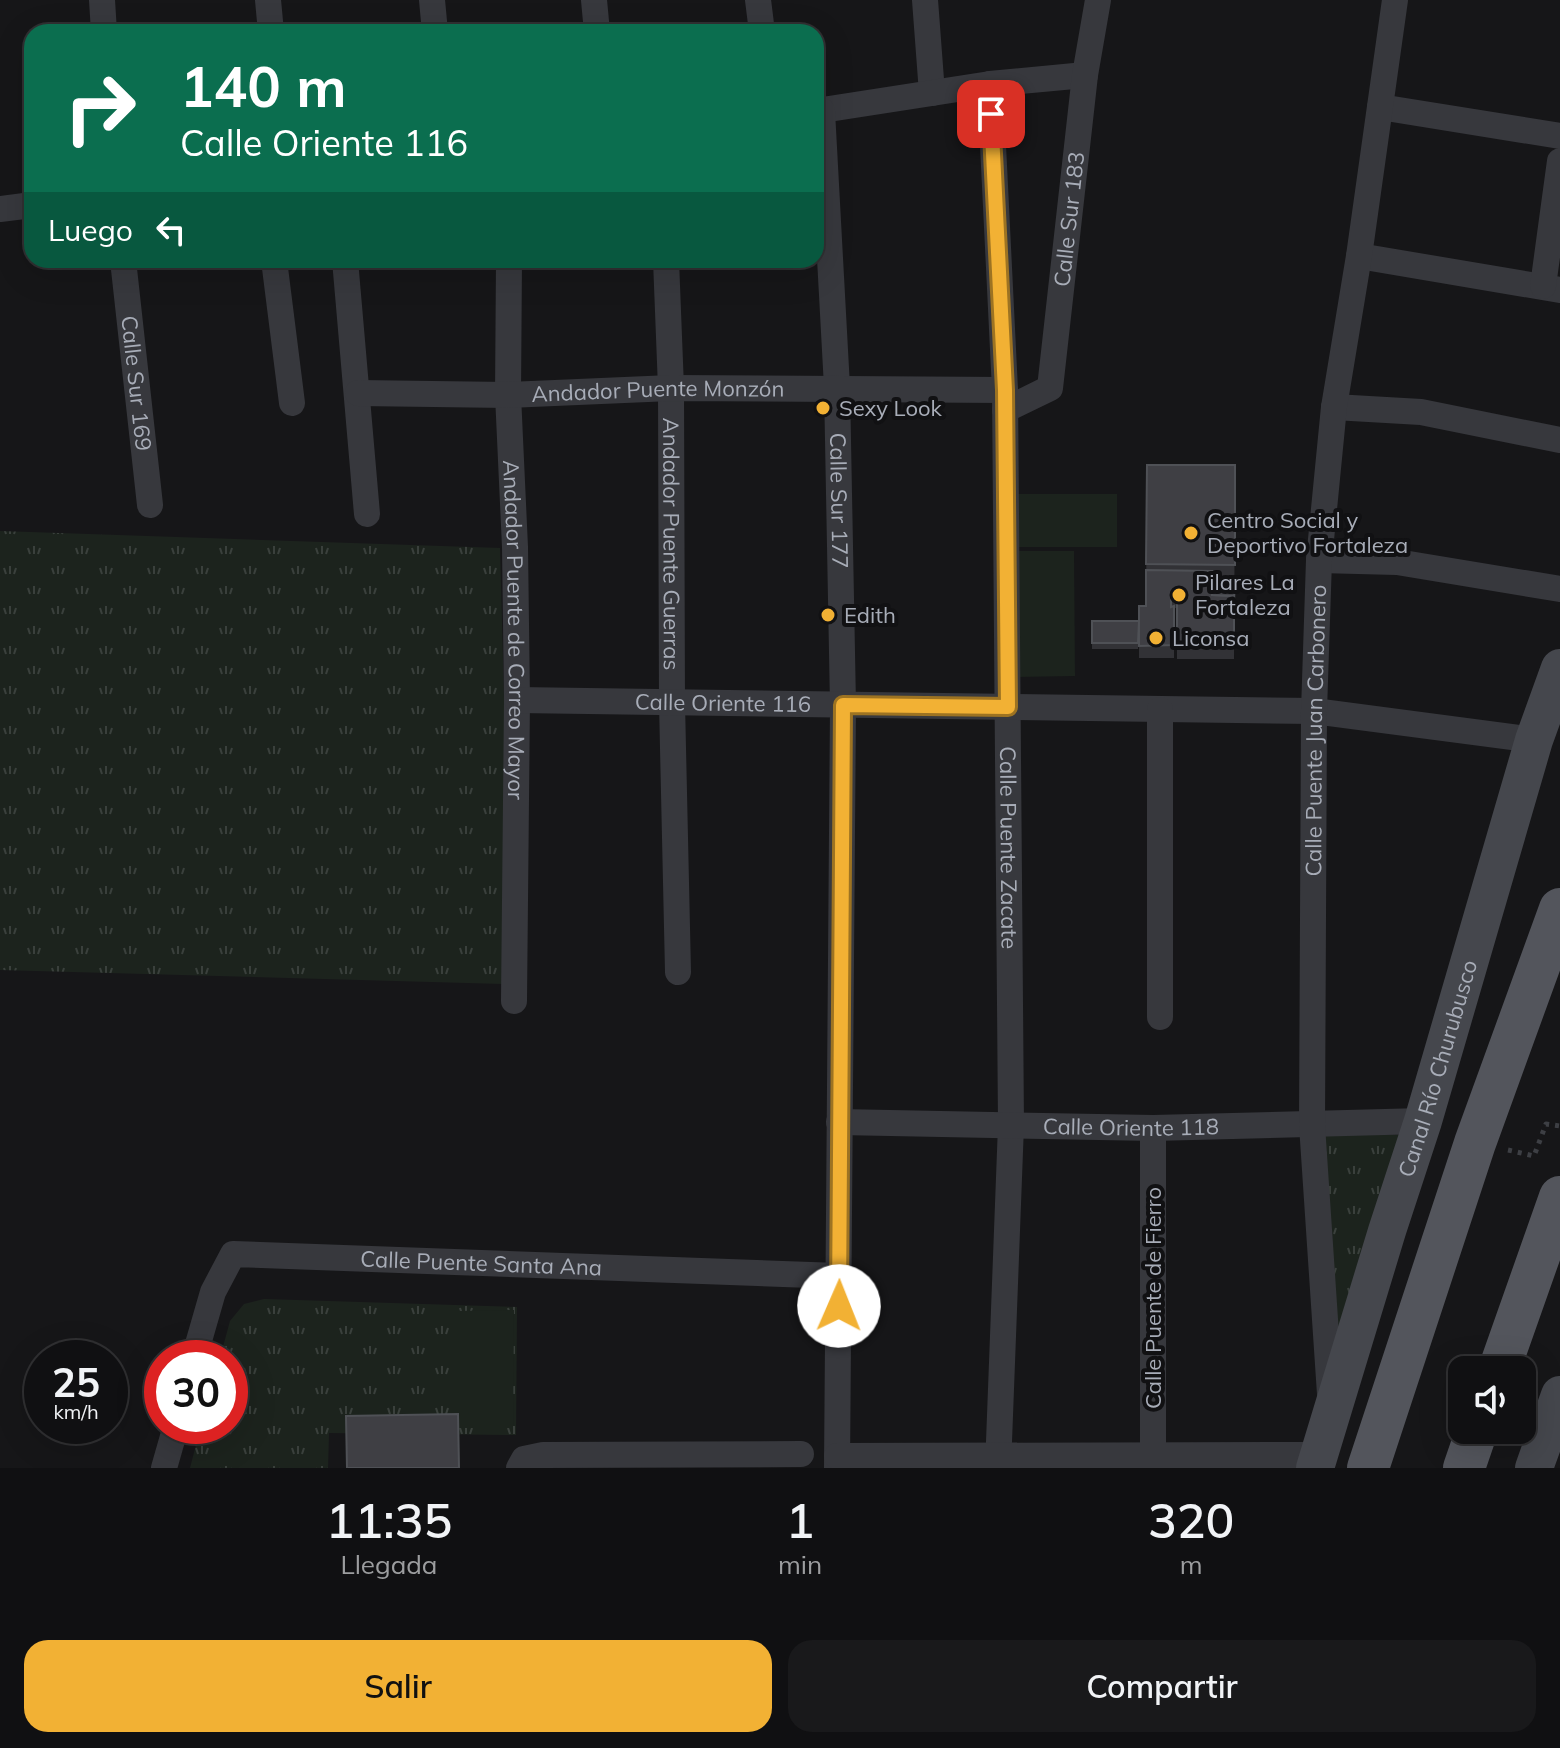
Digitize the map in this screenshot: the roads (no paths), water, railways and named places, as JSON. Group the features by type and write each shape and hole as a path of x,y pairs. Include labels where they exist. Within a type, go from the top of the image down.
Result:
{"main road":[{"path":"1368,1468 1475,1143 1560,909"},
{"path":"1504,1356 1560,1197"},
{"path":"1464,1468 1472,1444"}],"street":[{"path":"102,0 104,24"},
{"path":"268,0 270,24"},
{"path":"432,0 434,24"},
{"path":"594,0 596,24"},
{"path":"758,0 761,24"},
{"path":"925,0 932,93"},
{"name":"Calle Sur 183","path":"1005,400 1050,388 1085,75 1098,0"},
{"name":"Calle Puente Juan Carbonero","path":"1332,1416 1312,1125 1314,711 1319,560 1334,407 1395,0"},
{"path":"824,110 990,84 1085,75"},
{"name":"Calle Puente Zacate","path":"990,84 1005,400 1011,1125 998,1461"},
{"path":"1380,107 1560,136"},
{"path":"1359,256 1551,288 1560,161"},
{"name":"Calle Sur 177","path":"824,188 837,387 843,705 837,1462"},
{"path":"0,209 24,206"},
{"name":"Calle Sur 169","path":"124,268 150,505"},
{"path":"275,268 292,403"},
{"path":"346,268 367,514"},
{"name":"Andador Puente de Correo Mayor","path":"509,268 508,395 515,547 517,700 514,1001"},
{"name":"Andador Puente Guerras","path":"666,268 671,388 672,703 678,972"},
{"name":"Andador Puente Monzón","path":"358,393 508,395 671,388 837,387 1005,400"},
{"path":"1334,407 1421,412 1560,440"},
{"path":"1319,560 1397,562 1560,589"},
{"name":"Canal Río Churubusco","path":"1317,1462 1423,1121 1534,740 1560,668"},
{"name":"Calle Oriente 116","path":"517,700 1314,711 1534,740"},
{"path":"1160,710 1160,1017"},
{"name":"Calle Oriente 118","path":"839,1122 1153,1128 1423,1121"},
{"name":"Calle Puente de Fierro","path":"1152,1461 1153,1128"},
{"name":"Calle Puente Santa Ana","path":"199,1340 213,1292 233,1254 839,1276"},
{"path":"1534,1468 1560,1395"},
{"path":"164,1468 171,1444"},
{"path":"519,1468 524,1459 543,1455 675,1460 801,1454"},
{"path":"837,1462 1317,1462"}],"place":[{"name":"Sexy Look","path":"823,408"},
{"name":"Centro Social y Deportivo Fortaleza","path":"1191,533"},
{"name":"Pilares La Fortaleza","path":"1179,595"},
{"name":"Edith","path":"828,615"},
{"name":"Liconsa","path":"1156,638"}]}
